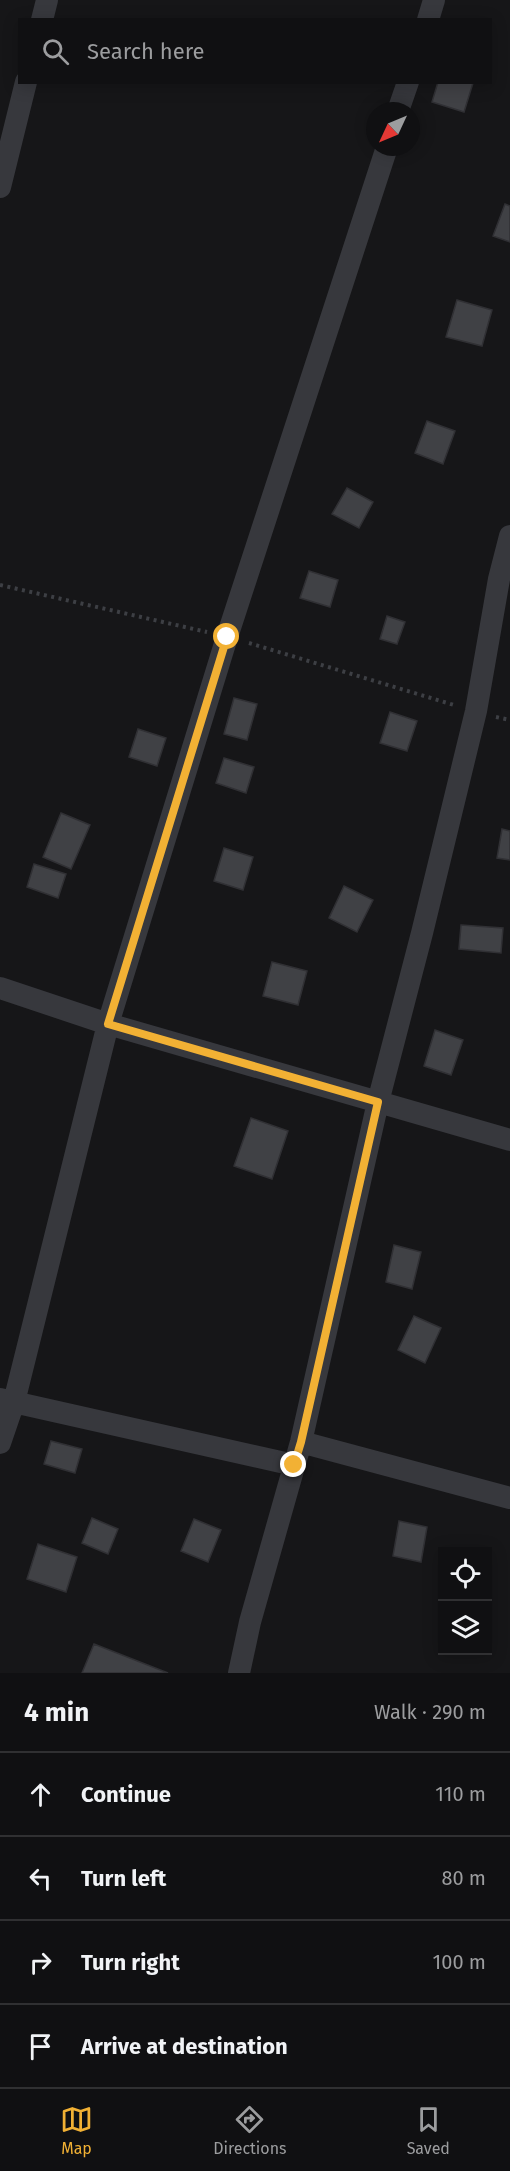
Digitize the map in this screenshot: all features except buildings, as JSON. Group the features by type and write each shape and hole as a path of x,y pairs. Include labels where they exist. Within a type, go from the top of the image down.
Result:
{"street":[{"path":"42,18 47,0"},
{"path":"429,18 434,0"},
{"path":"0,187 26,84"},
{"path":"401,102 407,84"},
{"path":"0,1443 7,1400 108,1024 227,637 384,156"},
{"path":"239,1673 250,1622 301,1442 378,1102 476,711 504,579 510,536"},
{"path":"0,988 108,1024 510,1140"},
{"path":"7,1400 294,1465"},
{"path":"301,1442 510,1498"}],"path":[{"path":"0,585 227,637 510,720"}],"route":[{"path":"227,637 108,1024 378,1102 294,1465"}]}
